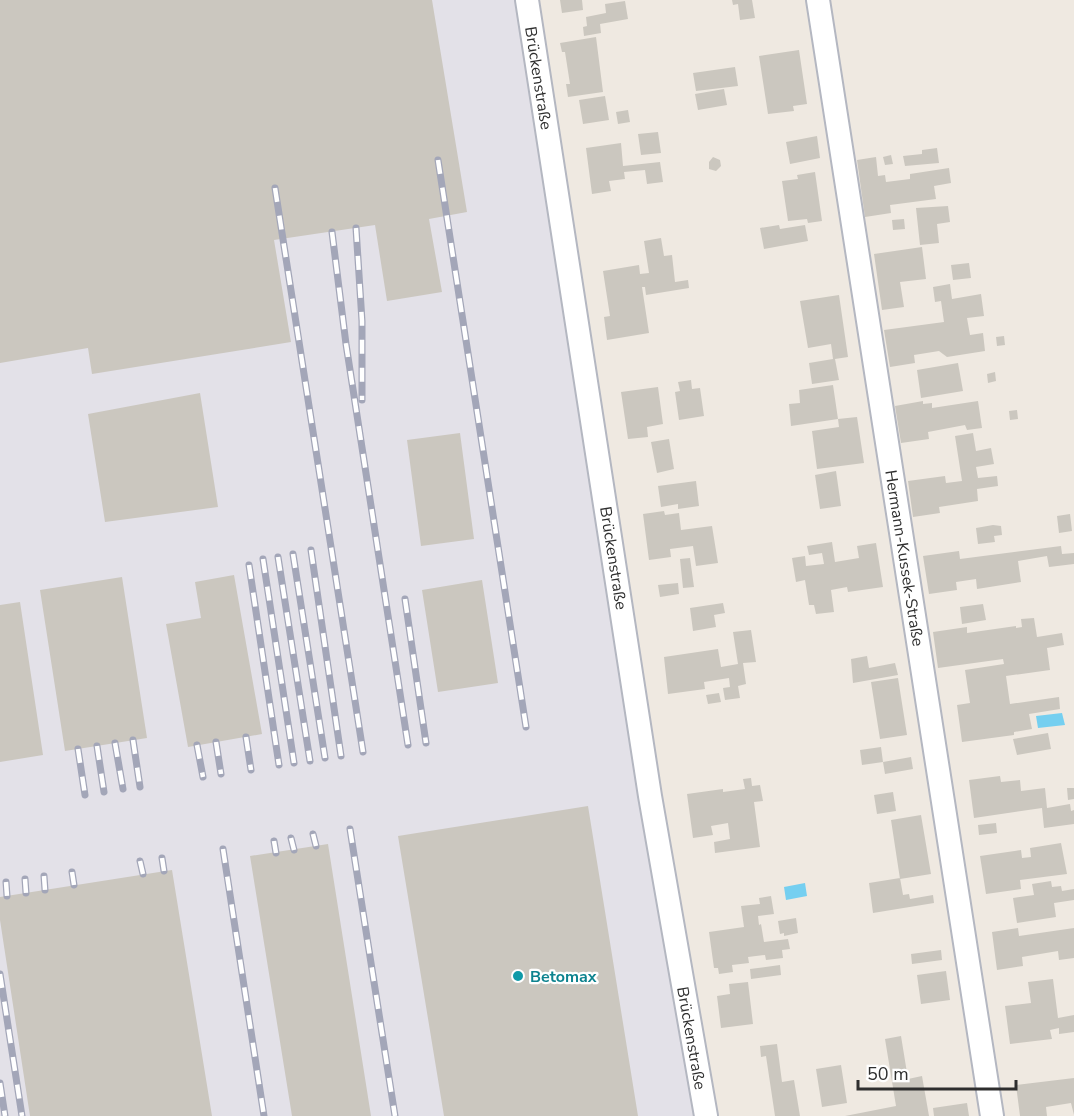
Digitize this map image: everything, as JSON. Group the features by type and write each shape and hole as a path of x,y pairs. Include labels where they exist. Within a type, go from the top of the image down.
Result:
{"street":[{"name":"Brückenstraße","path":"527,0 650,796 706,1116"},
{"name":"Hermann-Kussek-Straße","path":"818,0 992,1116"}],"shaded area":[{"path":"0,0 527,0 706,1116 0,1116"}],"water":[{"path":"1062,713 1065,725 1038,728 1036,716"},
{"path":"805,883 807,896 786,900 784,887"}],"building":[{"path":"0,0 432,0 467,212 429,219 442,292 387,301 375,225 274,240 291,342 92,374 88,348 0,363"},
{"path":"560,0 582,0 583,10 562,13"},
{"path":"732,0 752,0 755,18 740,20 738,4 733,5"},
{"path":"625,1 628,19 600,24 601,33 584,36 583,27 587,26 586,17 606,13 605,4"},
{"path":"596,37 603,92 568,97 566,84 570,84 565,52 562,52 560,43"},
{"path":"799,50 807,104 793,106 794,111 768,114 759,56"},
{"path":"735,67 738,86 696,91 693,73"},
{"path":"724,89 727,105 698,110 695,94"},
{"path":"605,96 609,120 583,124 579,100"},
{"path":"628,110 630,122 618,124 616,112"},
{"path":"658,132 661,153 641,155 638,134"},
{"path":"817,136 820,158 790,164 786,142"},
{"path":"621,143 623,166 660,162 663,182 647,184 645,170 624,172 625,179 609,181 611,191 592,194 586,148"},
{"path":"937,148 939,163 905,166 903,156 922,154 922,150"},
{"path":"891,155 893,164 885,165 883,157"},
{"path":"713,157 720,160 721,166 716,171 709,169 709,162"},
{"path":"876,157 878,176 885,175 886,182 910,179 910,174 949,168 951,183 934,186 936,199 890,205 891,213 865,217 857,160"},
{"path":"815,172 822,221 808,223 807,219 788,221 782,181 798,179 797,175"},
{"path":"948,206 950,222 937,224 939,243 920,245 916,208"},
{"path":"904,219 905,229 893,230 892,220"},
{"path":"779,225 780,229 805,225 808,241 764,249 760,228"},
{"path":"661,238 664,256 672,255 675,282 688,280 689,288 646,295 645,287 642,287 649,333 607,340 604,317 610,316 603,271 639,265 640,274 649,273 644,241"},
{"path":"922,247 926,279 900,282 904,307 882,310 874,254"},
{"path":"969,263 971,278 953,280 951,265"},
{"path":"950,284 952,299 981,294 984,316 967,318 970,335 983,333 985,351 947,357 939,351 914,355 915,363 890,367 884,330 944,322 941,301 935,302 933,287"},
{"path":"839,295 848,357 835,359 839,380 812,384 809,363 833,359 831,344 808,348 800,301"},
{"path":"1004,336 1005,345 997,346 996,337"},
{"path":"958,363 963,391 921,398 917,370"},
{"path":"995,372 996,381 988,383 987,374"},
{"path":"691,380 692,389 700,388 704,416 679,420 675,392 680,391 678,382"},
{"path":"833,385 838,419 791,426 789,404 800,403 799,390"},
{"path":"658,387 663,424 647,427 648,437 628,439 621,392"},
{"path":"200,393 218,507 105,522 88,414"},
{"path":"923,401 923,404 932,403 932,408 978,401 982,428 967,430 965,425 928,432 929,439 901,443 895,406"},
{"path":"1017,410 1018,419 1010,420 1009,411"},
{"path":"857,417 864,463 817,469 812,431 839,427 838,419"},
{"path":"460,433 474,539 421,546 407,440"},
{"path":"973,433 976,451 991,448 994,464 976,467 978,478 997,476 998,486 977,489 978,501 939,507 940,513 913,517 908,481 945,476 946,483 962,481 955,436"},
{"path":"669,439 674,469 657,473 651,442"},
{"path":"836,471 841,506 820,509 815,475"},
{"path":"696,481 699,506 678,509 678,504 661,507 658,486"},
{"path":"664,511 665,515 679,513 681,530 712,526 718,563 696,566 693,546 670,549 671,557 649,560 643,514"},
{"path":"1070,514 1072,531 1059,533 1057,516"},
{"path":"1001,526 1002,535 994,536 995,542 978,544 976,528"},
{"path":"832,542 835,562 859,558 857,546 876,543 883,587 848,592 847,587 831,590 834,612 816,614 814,605 809,605 805,580 796,582 792,558 805,556 806,566 824,564 822,553 809,555 807,546"},
{"path":"1061,546 1062,554 1074,553 1074,564 1049,567 1047,556 1018,561 1021,582 977,589 976,579 956,582 957,590 929,594 923,556 959,551 960,559"},
{"path":"690,558 694,587 683,588 680,559"},
{"path":"234,575 262,734 188,747 166,624 201,618 195,582"},
{"path":"122,577 147,738 65,751 40,590"},
{"path":"482,580 498,683 438,692 422,590"},
{"path":"678,583 679,594 660,597 658,585"},
{"path":"20,602 43,755 0,762 0,605"},
{"path":"723,603 725,613 714,615 716,627 693,631 690,608"},
{"path":"983,604 986,620 962,624 960,607"},
{"path":"1034,618 1037,637 1062,633 1064,645 1047,648 1050,670 1006,676 1010,704 1059,697 1060,709 1029,714 1032,729 1014,732 1014,735 962,742 957,705 970,703 965,670 1004,664 1003,659 938,668 933,632 967,627 967,633 1016,626 1016,628 1022,627 1021,619"},
{"path":"751,630 756,662 743,663 746,684 738,686 740,698 725,700 723,688 730,687 729,678 704,682 705,689 668,694 664,657 718,649 721,667 738,664 733,632"},
{"path":"867,656 869,668 895,663 898,675 853,683 851,659"},
{"path":"898,678 907,735 880,739 871,682"},
{"path":"719,693 721,702 708,704 706,695"},
{"path":"1048,733 1051,749 1017,755 1013,739"},
{"path":"881,747 883,762 862,765 860,750"},
{"path":"911,757 913,769 885,774 883,762"},
{"path":"1000,776 1001,782 1020,780 1021,791 1045,788 1047,808 1070,804 1071,811 1074,810 1074,824 1044,828 1042,808 974,818 969,780"},
{"path":"751,778 752,786 760,785 763,801 754,802 760,847 715,853 714,842 730,839 728,823 711,826 713,835 693,838 687,794 723,789 723,792 745,789 743,779"},
{"path":"1067,788 1074,788 1074,799 1068,800"},
{"path":"893,792 896,811 877,814 874,795"},
{"name":"Betomax","path":"588,806 638,1116 444,1116 398,836"},
{"path":"921,815 931,874 900,879 891,820"},
{"path":"996,823 997,833 979,835 978,825"},
{"path":"1061,843 1067,874 1020,880 1021,889 986,894 980,856 1021,850 1022,858 1031,857 1030,848"},
{"path":"328,844 371,1116 292,1116 250,856"},
{"path":"172,870 212,1116 30,1116 0,920 0,897"},
{"path":"900,878 903,895 909,894 910,899 933,895 934,903 873,913 869,883"},
{"path":"1051,881 1052,887 1061,886 1062,891 1074,889 1074,900 1054,903 1056,917 1017,923 1013,898 1034,895 1032,884"},
{"path":"771,896 774,914 758,916 764,942 788,939 790,949 782,950 783,958 766,960 765,955 748,957 749,963 732,965 733,972 719,974 718,968 714,968 709,932 744,927 741,906 760,904 759,898"},
{"path":"796,918 798,933 784,936 784,933 780,934 778,921"},
{"path":"1018,928 1019,936 1074,928 1074,958 1059,960 1058,951 1022,957 1023,966 997,970 992,932"},
{"path":"941,950 942,960 912,964 911,954"},
{"path":"780,965 781,975 751,979 750,969"},
{"path":"946,971 950,1000 921,1004 917,975"},
{"path":"1053,979 1058,1018 1074,1015 1074,1032 1059,1034 1059,1028 1050,1030 1052,1039 1010,1044 1005,1006 1031,1003 1028,982"},
{"path":"748,982 753,1024 721,1028 717,996 730,994 729,984"},
{"path":"901,1036 908,1079 922,1076 929,1116 845,1116 896,1106 885,1039"},
{"path":"777,1044 782,1082 794,1080 800,1116 775,1116 766,1056 761,1057 760,1046"},
{"path":"841,1065 847,1103 822,1107 816,1069"},
{"path":"1074,1078 1074,1115 1071,1103 1046,1107 1047,1116 1020,1116 1016,1085"},
{"path":"967,1103 969,1116 934,1116 933,1108"}],"railway":[{"path":"438,160 526,727"},
{"path":"275,188 363,752"},
{"path":"356,228 362,321 362,400"},
{"path":"332,232 346,344 408,745"},
{"path":"311,550 341,756"},
{"path":"293,554 325,758"},
{"path":"278,557 310,761"},
{"path":"263,559 294,763"},
{"path":"249,565 279,765"},
{"path":"405,599 426,743"},
{"path":"246,737 251,770"},
{"path":"133,740 140,787"},
{"path":"216,742 221,774"},
{"path":"115,743 123,789"},
{"path":"197,745 203,777"},
{"path":"97,746 104,792"},
{"path":"78,749 85,795"},
{"path":"350,829 395,1116"},
{"path":"313,834 316,846"},
{"path":"291,838 294,850"},
{"path":"274,841 276,853"},
{"path":"223,849 264,1116"},
{"path":"162,858 164,871"},
{"path":"140,861 143,874"},
{"path":"72,872 74,885"},
{"path":"44,876 45,890"},
{"path":"25,879 26,893"},
{"path":"6,882 7,896"},
{"path":"0,974 22,1116"},
{"path":"0,1083 5,1116"}],"place":[{"name":"Betomax","path":"518,976"}]}
